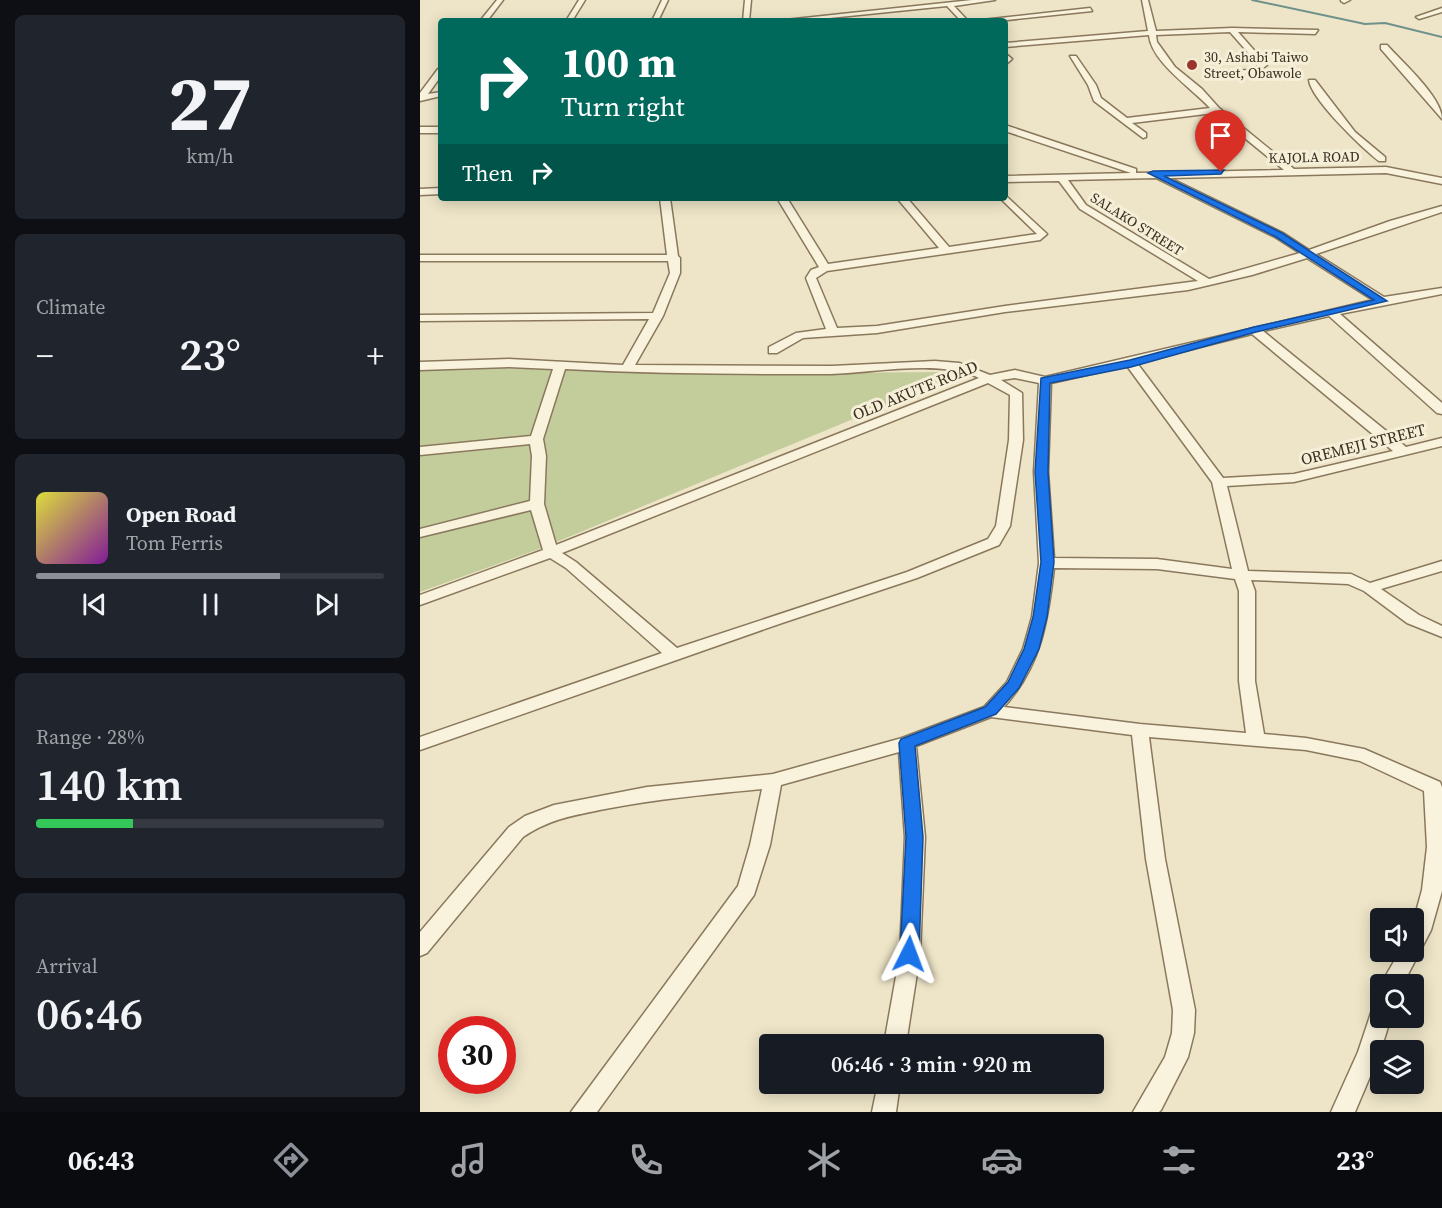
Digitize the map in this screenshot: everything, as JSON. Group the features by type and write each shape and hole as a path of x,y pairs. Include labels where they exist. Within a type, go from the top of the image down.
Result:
{"street":[{"path":"485,18 500,0"},
{"path":"571,18 582,0"},
{"path":"656,18 665,0"},
{"path":"746,18 748,0"},
{"path":"870,12 887,0"},
{"path":"809,18 992,0"},
{"path":"1145,0 1151,19 1150,32 1159,52 1172,69 1216,110 1290,170"},
{"path":"948,4 961,18"},
{"path":"1007,18 1090,10"},
{"path":"1419,17 1438,14 1442,10"},
{"path":"1215,73 1255,72 1263,65 1232,30"},
{"path":"1008,45 1150,32 1232,30 1315,32"},
{"path":"1384,47 1442,116"},
{"path":"1073,58 1092,85 1097,99 1143,135"},
{"path":"421,98 438,75"},
{"path":"1312,82 1340,122 1358,141 1382,159 1431,177"},
{"path":"421,98 438,95"},
{"path":"1125,121 1216,110"},
{"path":"1008,129 1140,173"},
{"path":"420,130 438,130"},
{"path":"1340,170 1382,159"},
{"name":"KAJOLA ROAD","path":"1008,179 1140,173 1386,170 1431,177 1442,181"},
{"path":"1153,173 1238,214 1310,253 1382,301"},
{"name":"SALAKO STREET","path":"1061,177 1083,207 1208,283"},
{"path":"420,192 438,191"},
{"path":"627,369 657,316 675,273 675,258 666,201"},
{"path":"784,201 825,268"},
{"path":"905,201 947,251"},
{"path":"834,332 828,324 811,278 815,272 825,268 1040,237 1042,234 1008,201"},
{"path":"773,350 800,335 915,325 1032,305 1155,293 1208,283 1310,253 1409,217 1442,209"},
{"path":"420,258 675,258"},
{"name":"OLD AKUTE ROAD","path":"420,600 551,552 991,378 1015,374 1045,381 1131,363 1254,330 1382,301 1442,291"},
{"path":"1332,313 1442,410"},
{"path":"420,318 657,316"},
{"path":"1254,330 1404,452"},
{"path":"420,366 509,363 627,369 832,370 935,365 959,367 991,378 1016,393 1014,450 1003,526 994,542 912,575 861,590 420,744"},
{"path":"1131,363 1219,483 1247,591 1247,681 1256,740"},
{"path":"560,365 536,439 539,456 537,504 551,552 571,565 675,655"},
{"path":"420,947 516,832 532,821 555,812 647,794 773,781 907,743 990,711 1014,685 1031,649 1040,617 1047,562 1041,472 1045,381"},
{"path":"420,451 536,439"},
{"name":"OREMEJI STREET","path":"1219,483 1294,478 1442,442"},
{"path":"420,533 537,504"},
{"path":"1047,562 1157,564 1241,575 1351,579 1369,588 1413,619 1442,632"},
{"path":"1369,588 1442,566"},
{"path":"990,711 1140,730 1306,744 1364,755 1438,788 1439,814 1435,864 1424,920"},
{"path":"1140,730 1143,778 1181,985 1184,1022 1178,1053 1161,1091 1145,1112"},
{"path":"897,1034 909,954 915,837 907,743"},
{"path":"583,1112 747,889 760,845 773,781"},
{"path":"1343,1112 1369,1053 1377,1028"},
{"path":"884,1112 887,1094"}],"green space":[{"path":"502,368 699,374 940,372 950,379 542,548 420,592 420,370"}],"waterway":[{"path":"1252,0 1365,24 1385,23 1442,37"}],"place":[{"name":"30, Ashabi Taiwo Street, Obawole","path":"1192,65"}],"route":[{"path":"909,954 915,837 907,743 990,711 1014,685 1031,649 1040,617 1047,562 1041,472 1045,381 1131,363 1254,330 1382,301 1279,235 1153,173 1221,172"}]}
